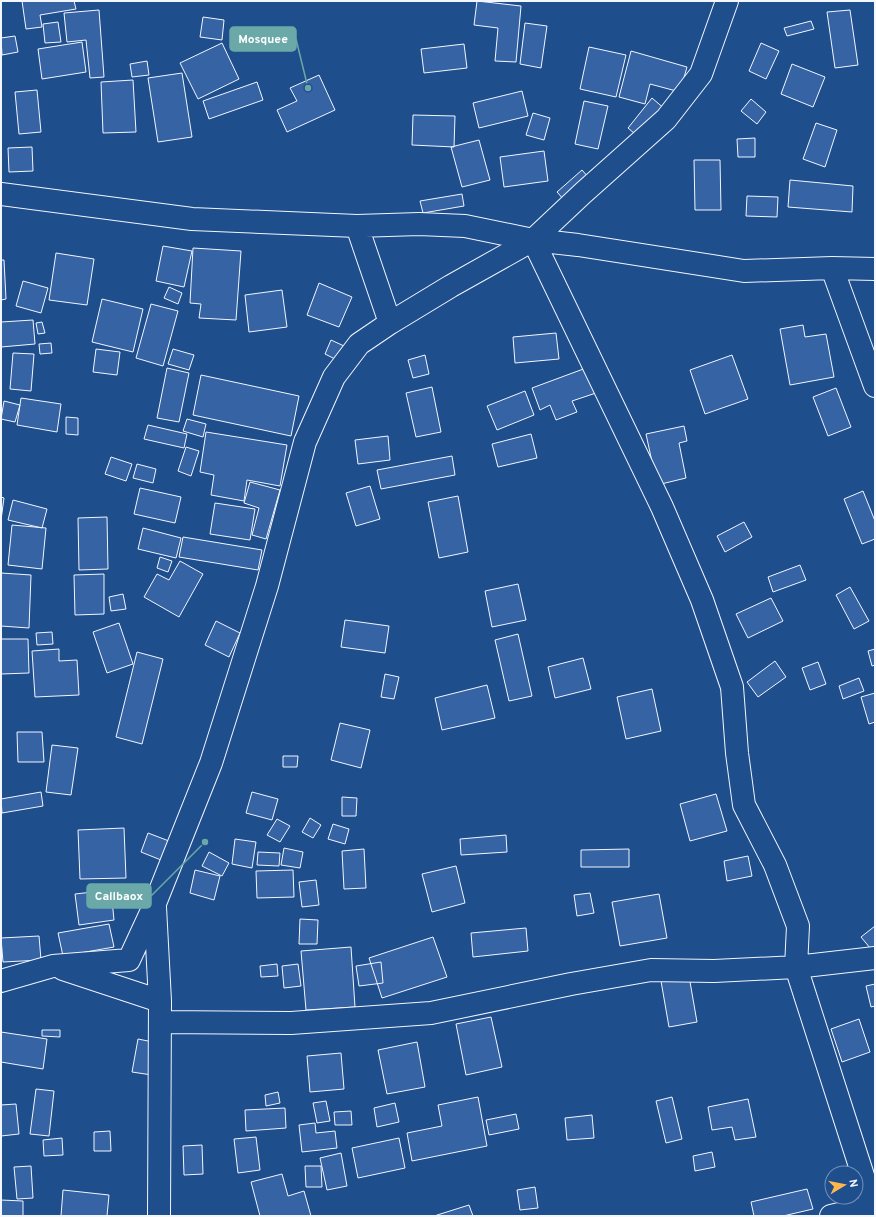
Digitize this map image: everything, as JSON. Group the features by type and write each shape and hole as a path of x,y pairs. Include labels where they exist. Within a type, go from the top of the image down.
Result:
{"street":[{"path":"1,981 53,966 129,960 154,906 211,763 266,586 305,442 334,377 359,344 390,323 451,286 534,240 583,193 666,119 701,74 727,1"},
{"path":"1,194 192,219 357,226 419,224 465,226 534,240 578,245 744,271 832,268 875,269"},
{"path":"357,226 390,323"},
{"path":"534,240 662,507 702,600 732,688 737,753 744,804 775,865 798,926 796,967 873,1199 831,1216"},
{"path":"832,268 875,386"},
{"path":"154,906 160,1012 159,1216"},
{"path":"53,966 160,1012 291,1023 431,1013 571,984 651,970 714,971 796,967 875,958"}],"building":[{"path":"22,1 74,1 76,9 40,15 42,27 26,29"},
{"path":"477,1 521,6 516,62 495,61 498,28 474,25"},
{"path":"99,10 104,77 90,78 86,40 67,42 64,13"},
{"path":"850,10 858,65 835,68 827,12"},
{"path":"203,17 224,20 222,40 200,37"},
{"path":"811,21 814,29 787,36 784,28"},
{"path":"58,22 61,42 45,43 43,24"},
{"path":"525,23 547,26 541,68 520,64"},
{"path":"15,36 18,52 2,55 1,38"},
{"path":"82,42 86,72 42,79 38,49"},
{"path":"222,43 239,79 198,99 180,63"},
{"path":"761,43 779,51 766,79 749,71"},
{"path":"464,44 467,68 424,73 421,49"},
{"path":"589,47 626,55 616,97 580,89"},
{"path":"631,51 687,67 680,92 650,84 645,104 619,97"},
{"path":"147,61 149,75 132,77 130,64"},
{"path":"792,64 825,77 813,107 781,94"},
{"path":"182,73 192,137 158,142 148,78"},
{"path":"319,75 335,110 287,132 277,110 297,101 290,88"},
{"path":"133,80 136,132 103,133 101,82"},
{"path":"257,82 263,100 209,119 203,101"},
{"path":"37,90 41,132 19,134 15,92"},
{"path":"522,91 528,116 479,128 473,103"},
{"path":"652,98 673,116 649,146 628,128"},
{"path":"751,99 766,112 757,124 741,111"},
{"path":"584,101 608,106 598,149 575,144"},
{"path":"533,113 550,118 544,140 526,135"},
{"path":"413,115 455,116 454,147 412,145"},
{"path":"816,123 837,130 825,167 803,159"},
{"path":"755,138 755,157 738,157 737,139"},
{"path":"479,140 490,180 462,187 451,147"},
{"path":"32,147 33,171 9,172 8,148"},
{"path":"544,151 548,181 504,187 500,157"},
{"path":"694,160 720,160 721,210 695,210"},
{"path":"582,170 589,178 564,200 557,192"},
{"path":"790,180 853,186 852,212 788,207"},
{"path":"462,194 464,206 423,213 420,201"},
{"path":"747,196 778,197 777,217 746,216"},
{"path":"163,246 192,251 184,287 156,281"},
{"path":"193,248 241,251 236,320 199,318 201,304 190,303"},
{"path":"56,253 94,259 87,305 49,300"},
{"path":"1,260 4,260 6,299 1,300"},
{"path":"23,281 48,288 41,313 16,306"},
{"path":"319,283 352,297 339,327 307,315"},
{"path":"169,287 182,293 178,304 164,298"},
{"path":"282,290 287,327 249,332 245,295"},
{"path":"102,299 143,309 133,352 92,342"},
{"path":"151,304 178,311 163,366 136,358"},
{"path":"33,320 35,344 1,347 1,322"},
{"path":"42,322 45,333 38,334 36,323"},
{"path":"803,325 805,337 826,334 834,377 790,385 780,329"},
{"path":"556,333 559,359 515,363 513,337"},
{"path":"331,340 344,346 337,360 325,354"},
{"path":"51,343 52,353 40,354 39,344"},
{"path":"96,349 120,352 117,375 93,372"},
{"path":"173,349 194,355 189,370 168,364"},
{"path":"13,353 34,354 31,391 10,389"},
{"path":"425,355 429,374 413,378 408,360"},
{"path":"732,355 748,399 705,414 690,370"},
{"path":"167,368 189,373 179,422 157,418"},
{"path":"586,368 596,393 572,401 577,412 556,420 550,405 540,410 532,388"},
{"path":"201,375 299,396 291,436 193,415"},
{"path":"432,387 441,432 416,437 406,393"},
{"path":"836,388 851,427 828,436 813,397"},
{"path":"525,391 534,415 497,430 487,406"},
{"path":"21,398 61,404 57,432 17,425"},
{"path":"4,401 20,405 15,422 1,419"},
{"path":"66,417 78,418 78,435 66,434"},
{"path":"187,419 206,424 203,437 183,431"},
{"path":"148,425 187,434 184,448 144,439"},
{"path":"684,426 687,441 679,443 686,478 657,485 646,434"},
{"path":"206,432 287,445 280,486 247,480 244,501 211,495 214,475 200,472"},
{"path":"531,434 537,458 498,467 492,444"},
{"path":"388,436 390,460 358,464 355,440"},
{"path":"186,447 199,451 191,476 178,471"},
{"path":"452,456 455,475 381,489 377,470"},
{"path":"111,457 132,464 126,481 105,474"},
{"path":"137,464 156,469 153,483 133,478"},
{"path":"250,482 280,490 266,539 252,535 259,508 244,503"},
{"path":"370,486 380,519 356,526 346,493"},
{"path":"140,488 181,497 175,523 134,514"},
{"path":"863,491 875,521 875,539 862,544 844,499"},
{"path":"458,496 468,552 439,558 428,502"},
{"path":"1,497 4,498 1,520"},
{"path":"13,500 47,509 42,528 8,520"},
{"path":"215,503 255,509 250,540 210,534"},
{"path":"107,517 108,569 79,570 78,518"},
{"path":"744,522 752,537 725,552 717,536"},
{"path":"12,525 46,528 42,569 8,565"},
{"path":"143,528 181,538 176,558 138,549"},
{"path":"183,537 262,550 258,570 179,557"},
{"path":"160,557 172,561 168,572 157,568"},
{"path":"180,561 203,574 179,617 144,597 157,574 169,580"},
{"path":"800,565 806,580 773,592 768,577"},
{"path":"1,573 31,575 29,628 1,626"},
{"path":"104,574 104,614 75,615 74,575"},
{"path":"518,584 526,620 492,627 485,591"},
{"path":"850,587 869,621 854,629 836,595"},
{"path":"123,594 126,609 111,611 109,597"},
{"path":"771,598 783,621 748,638 736,614"},
{"path":"345,620 389,626 385,653 341,647"},
{"path":"216,621 240,633 229,657 205,645"},
{"path":"119,623 133,664 107,673 93,632"},
{"path":"52,632 53,644 37,645 36,633"},
{"path":"518,634 532,696 509,701 495,640"},
{"path":"1,639 28,639 29,673 1,674"},
{"path":"59,649 59,661 77,660 79,695 35,697 32,651"},
{"path":"875,649 875,665 872,666 868,651"},
{"path":"137,652 163,659 142,744 116,737"},
{"path":"583,658 591,689 555,698 548,667"},
{"path":"775,661 786,677 758,697 747,682"},
{"path":"818,662 826,684 810,690 802,668"},
{"path":"385,674 399,677 394,699 381,697"},
{"path":"859,678 864,691 843,699 839,686"},
{"path":"487,685 495,718 442,730 435,698"},
{"path":"652,689 661,731 626,739 617,697"},
{"path":"875,693 875,722 869,724 861,697"},
{"path":"340,723 370,730 361,768 331,760"},
{"path":"17,732 42,732 44,762 18,762"},
{"path":"52,745 78,748 71,795 46,792"},
{"path":"283,756 298,756 297,767 283,767"},
{"path":"41,792 43,806 2,813 1,799"},
{"path":"252,792 278,799 272,820 246,813"},
{"path":"716,794 727,831 690,841 680,804"},
{"path":"342,797 357,798 356,816 342,816"},
{"path":"310,818 321,825 313,838 302,832"},
{"path":"277,819 290,826 280,842 267,835"},
{"path":"333,824 349,829 345,844 328,839"},
{"path":"124,828 126,878 80,879 78,830"},
{"path":"148,833 169,841 161,860 141,852"},
{"path":"506,835 507,852 461,855 460,839"},
{"path":"235,839 256,842 252,868 232,864"},
{"path":"284,848 303,852 300,868 281,865"},
{"path":"364,849 366,888 344,889 342,851"},
{"path":"629,849 629,867 581,867 581,850"},
{"path":"209,852 229,863 222,876 202,866"},
{"path":"258,852 280,853 279,866 257,865"},
{"path":"748,856 752,876 727,881 724,861"},
{"path":"456,866 465,903 432,912 422,874"},
{"path":"195,870 220,876 214,900 190,893"},
{"path":"293,870 294,897 257,898 256,871"},
{"path":"316,880 319,905 302,907 299,882"},
{"path":"111,890 114,920 79,925 75,894"},
{"path":"590,893 594,913 577,916 574,895"},
{"path":"659,894 667,938 620,946 612,902"},
{"path":"300,919 318,920 317,944 299,944"},
{"path":"109,924 114,947 63,956 58,933"},
{"path":"875,926 875,954 861,937"},
{"path":"526,928 528,951 473,957 471,933"},
{"path":"39,936 41,960 3,962 1,938"},
{"path":"433,937 447,977 382,998 369,958"},
{"path":"351,947 355,1007 306,1010 301,951"},
{"path":"381,962 383,983 359,986 356,966"},
{"path":"277,964 278,976 261,977 260,966"},
{"path":"298,964 301,986 284,988 282,966"},
{"path":"689,976 697,1022 669,1027 661,981"},
{"path":"875,984 875,1006 871,1007 866,986"},
{"path":"491,1017 502,1067 466,1075 456,1024"},
{"path":"859,1019 870,1052 842,1062 831,1029"},
{"path":"42,1030 60,1030 60,1037 42,1036"},
{"path":"1,1032 47,1039 43,1069 1,1062"},
{"path":"138,1039 158,1043 152,1075 132,1072"},
{"path":"417,1042 425,1087 387,1094 378,1050"},
{"path":"341,1053 344,1089 310,1092 307,1056"},
{"path":"36,1089 54,1091 49,1136 30,1134"},
{"path":"278,1092 280,1103 266,1106 265,1095"},
{"path":"478,1097 487,1146 412,1161 407,1133 442,1126 438,1105"},
{"path":"672,1097 682,1139 666,1143 656,1101"},
{"path":"748,1099 756,1137 735,1140 732,1127 712,1130 708,1107"},
{"path":"326,1101 330,1121 317,1123 313,1103"},
{"path":"395,1103 399,1122 377,1127 374,1108"},
{"path":"16,1104 19,1134 1,1136 1,1105"},
{"path":"285,1108 286,1128 246,1131 245,1110"},
{"path":"351,1111 352,1125 335,1125 334,1112"},
{"path":"516,1114 519,1129 489,1135 486,1120"},
{"path":"592,1115 594,1138 567,1140 565,1118"},
{"path":"315,1123 316,1133 335,1131 337,1148 302,1152 299,1125"},
{"path":"110,1131 111,1151 94,1151 94,1132"},
{"path":"256,1137 260,1170 238,1173 234,1139"},
{"path":"62,1138 63,1155 44,1156 43,1140"},
{"path":"399,1138 405,1168 358,1178 352,1148"},
{"path":"202,1145 203,1174 184,1175 183,1146"},
{"path":"712,1152 715,1167 695,1171 693,1156"},
{"path":"341,1153 347,1186 327,1190 320,1158"},
{"path":"31,1166 33,1198 17,1199 14,1167"},
{"path":"305,1166 321,1166 322,1187 306,1187"},
{"path":"282,1174 288,1196 304,1191 311,1216 260,1216 251,1182"},
{"path":"535,1187 538,1208 520,1210 517,1190"},
{"path":"807,1189 813,1209 783,1216 754,1216 751,1202"},
{"path":"63,1190 109,1195 107,1216 61,1216"},
{"path":"1,1200 23,1201 23,1216 1,1216"},
{"path":"469,1205 473,1216 434,1216"}],"place":[{"name":"Mosquee","path":"308,88"},
{"name":"Callbaox","path":"205,842"}]}
